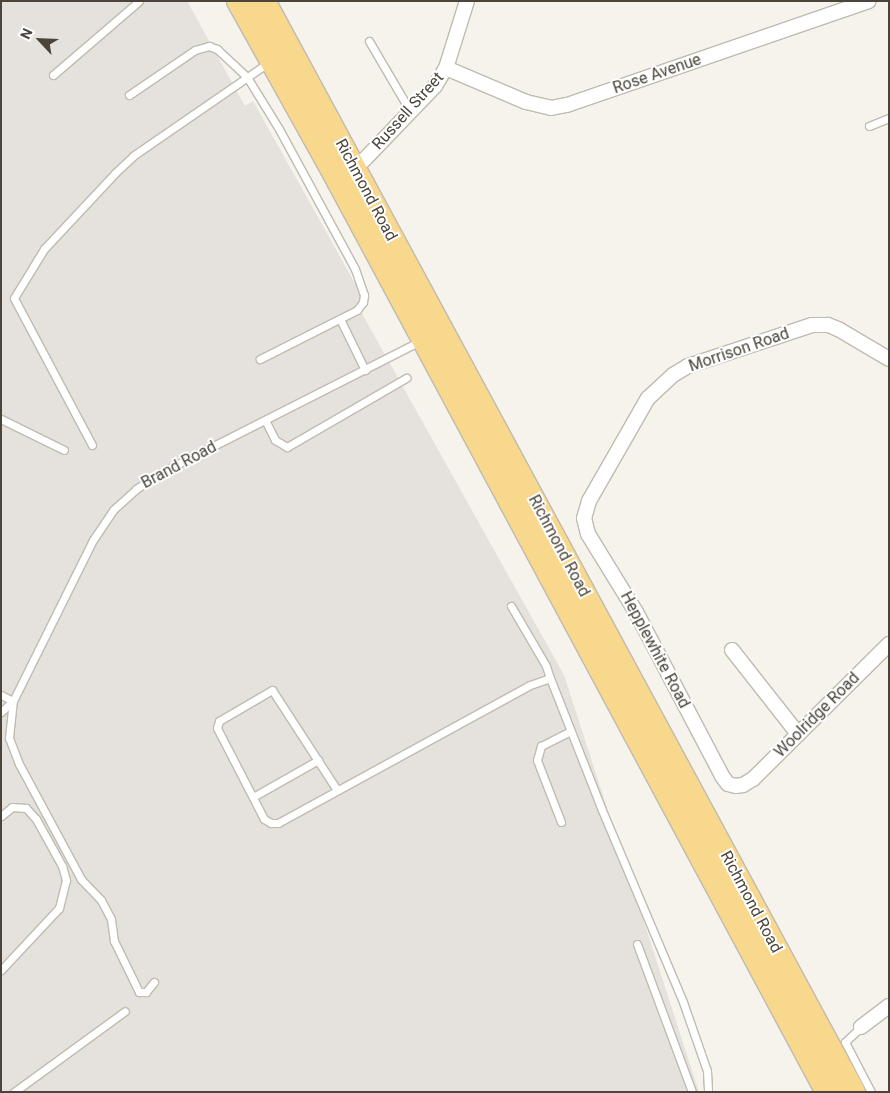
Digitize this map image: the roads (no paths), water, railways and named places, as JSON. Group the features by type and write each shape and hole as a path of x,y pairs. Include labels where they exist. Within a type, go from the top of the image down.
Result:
{"highway":[{"name":"Richmond Road","path":"239,1 280,55 346,173 433,335 828,1092"},
{"name":"Richmond Road","path":"263,1 280,55"},
{"name":"Richmond Road","path":"433,335 854,1092"}],"street":[{"name":"Russell Street","path":"346,173 435,86 446,68 468,1"},
{"name":"Rose Avenue","path":"446,68 526,102 551,108 567,106 869,1"},
{"name":"Morrison Road","path":"589,501 648,398 673,374 688,366 812,325 828,325 838,329 889,359"},
{"name":"Hepplewhite Road","path":"589,501 584,518 588,534 636,612 722,776 728,784 743,785"},
{"name":"Woolridge Road","path":"743,785 753,779 889,644"},
{"path":"732,650 798,734"},
{"path":"861,1027 889,1006"}],"lane":[{"path":"53,75 139,1"},
{"path":"369,42 410,111"},
{"path":"129,95 195,50 203,46 217,49 247,78 279,129 355,269 364,295 363,302 358,310 260,359"},
{"path":"92,445 14,298 44,249 133,156 280,55"},
{"path":"869,126 889,118"},
{"path":"340,319 365,370"},
{"name":"Brand Road","path":"13,701 93,540 113,510 136,488 164,471 433,335"},
{"path":"265,420 276,440 287,447 406,378"},
{"path":"1,420 64,450"},
{"path":"511,606 546,666 570,731 683,1002 707,1071 708,1092"},
{"path":"336,790 274,692 269,690 218,724 264,819 271,823 278,823 530,685 550,678"},
{"path":"1,695 13,701"},
{"path":"1,712 13,701"},
{"path":"13,701 9,738 19,764 81,879 101,900 111,919 114,941 139,992 146,992 154,982"},
{"path":"561,822 537,760 541,746 570,731"},
{"path":"253,797 318,760"},
{"path":"1,816 12,807 26,808 36,819 62,866 66,880 59,908 1,970"},
{"path":"637,944 692,1092"},
{"path":"14,1092 126,1011"},
{"path":"861,1027 845,1042 871,1092"}]}
